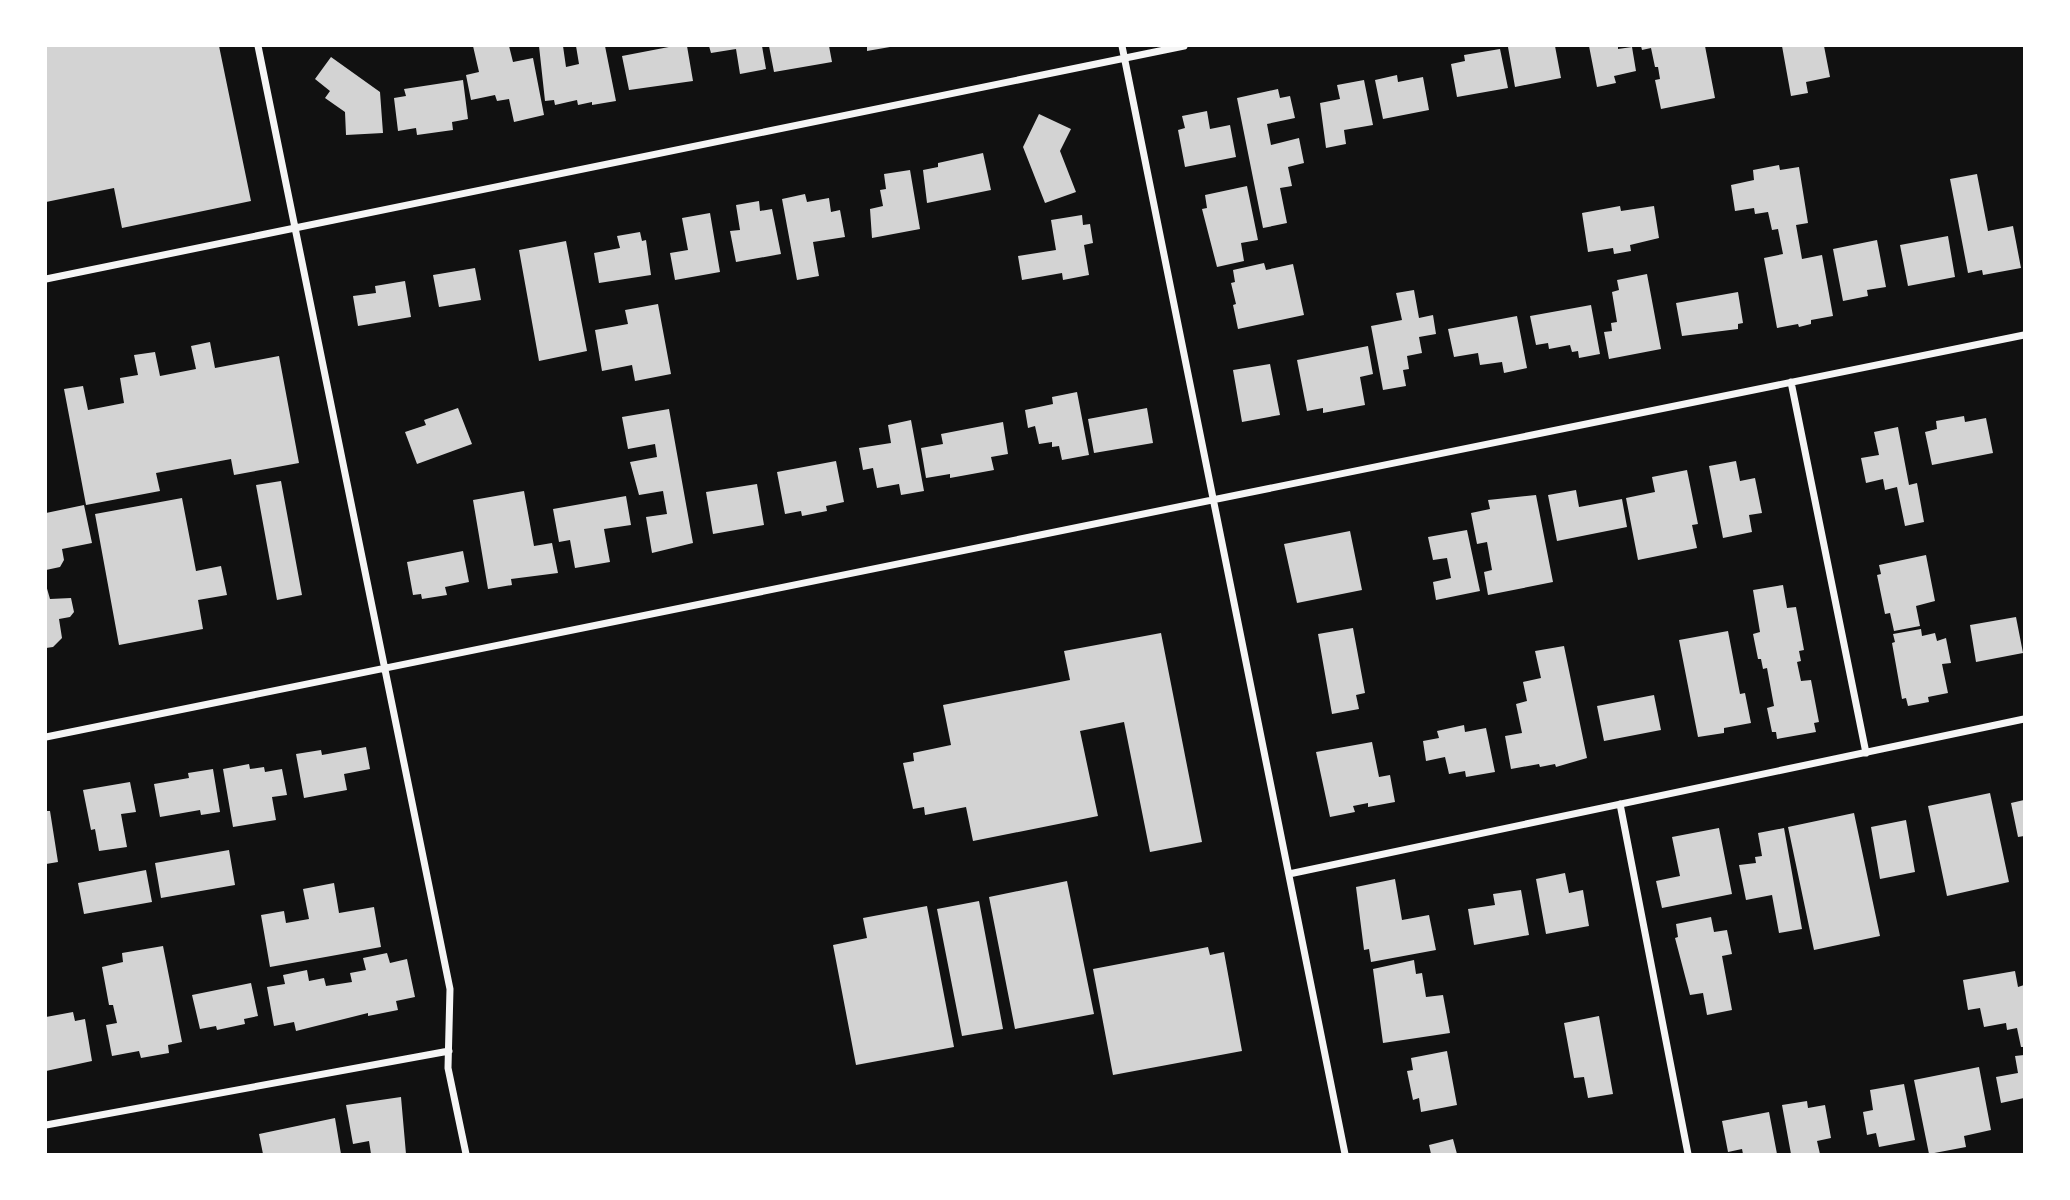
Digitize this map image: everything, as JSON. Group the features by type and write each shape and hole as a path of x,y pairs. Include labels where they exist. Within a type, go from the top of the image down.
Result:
{"street":[{"path":"258,46 450,989 448,1068 466,1154"},
{"path":"1122,46 1345,1154"},
{"path":"46,279 1184,46"},
{"path":"46,737 2025,335"},
{"path":"1791,382 1866,753"},
{"path":"1289,874 2025,719"},
{"path":"1619,804 1688,1154"},
{"path":"46,1125 449,1051"}],"building":[{"path":"46,46 219,46 251,201 122,228 114,188 46,202"},
{"path":"473,46 509,46 513,62 533,58 544,115 514,122 509,99 497,101 495,95 471,100 466,75 479,72"},
{"path":"539,46 563,46 566,67 579,64 576,46 605,46 616,101 578,105 577,100 555,105 554,100 545,101"},
{"path":"687,46 693,81 629,90 622,56"},
{"path":"709,46 762,46 766,69 740,74 736,49 711,53"},
{"path":"769,46 829,46 832,62 774,72"},
{"path":"867,46 890,46 890,47 867,51"},
{"path":"1555,46 1561,78 1515,87 1508,47"},
{"path":"1589,46 1618,46 1618,49 1632,47 1636,71 1614,76 1616,83 1597,87"},
{"path":"1641,46 1705,46 1715,98 1661,109 1655,80 1660,79 1658,67 1655,67 1651,48 1642,50"},
{"path":"1782,46 1824,46 1830,77 1806,82 1808,93 1791,96"},
{"path":"1500,49 1508,88 1457,97 1451,64 1465,61 1464,55"},
{"path":"331,57 380,92 383,133 346,135 345,112 325,98 330,91 315,79"},
{"path":"1397,75 1398,82 1423,77 1429,110 1383,119 1375,80"},
{"path":"463,80 468,119 452,122 453,130 417,135 416,128 398,131 394,98 406,96 404,89"},
{"path":"1364,80 1373,125 1344,130 1346,144 1326,148 1320,103 1340,99 1337,85"},
{"path":"1278,89 1280,98 1290,96 1295,118 1267,124 1271,145 1299,138 1304,163 1288,167 1292,186 1280,188 1287,223 1263,228 1237,98"},
{"path":"1207,111 1210,129 1230,125 1236,157 1185,167 1178,130 1185,128 1182,116"},
{"path":"1039,114 1071,129 1060,151 1076,192 1045,203 1023,147"},
{"path":"983,153 991,190 927,203 923,170 938,167 938,163"},
{"path":"1779,165 1780,170 1799,167 1808,223 1796,225 1802,259 1822,255 1833,316 1811,320 1811,324 1799,327 1798,324 1777,328 1764,258 1783,254 1778,229 1772,230 1768,212 1755,214 1754,208 1735,211 1731,185 1754,180 1753,170"},
{"path":"910,170 920,229 872,238 870,209 883,206 880,190 886,189 884,174"},
{"path":"1977,174 1988,231 2013,226 2021,268 1983,275 1982,270 1968,273 1950,179"},
{"path":"1247,186 1258,240 1241,243 1244,261 1217,267 1202,209 1207,208 1205,195"},
{"path":"805,194 807,202 829,198 831,212 840,210 845,237 813,242 819,276 797,280 782,199"},
{"path":"759,201 760,211 772,209 781,254 736,262 730,231 740,230 736,205"},
{"path":"1620,206 1621,211 1654,206 1659,238 1630,245 1631,251 1614,254 1613,248 1588,252 1582,213"},
{"path":"710,213 720,272 675,280 670,253 688,250 682,218"},
{"path":"1082,215 1083,225 1090,224 1093,243 1084,245 1089,275 1063,280 1062,273 1022,280 1018,256 1056,250 1051,220"},
{"path":"640,232 642,241 646,240 651,275 599,283 594,253 620,248 617,236"},
{"path":"1948,236 1955,277 1908,286 1900,245"},
{"path":"1877,240 1886,287 1867,290 1868,296 1843,301 1833,249"},
{"path":"566,241 587,351 539,361 519,250"},
{"path":"1264,263 1266,270 1293,264 1304,315 1238,329 1231,283 1235,282 1233,270"},
{"path":"475,268 481,300 439,307 433,275"},
{"path":"1647,274 1661,349 1609,359 1604,332 1612,331 1611,323 1617,322 1612,292 1619,290 1617,280"},
{"path":"405,281 411,317 358,326 353,296 376,293 375,286"},
{"path":"1414,290 1419,318 1433,315 1436,334 1419,337 1422,353 1407,356 1409,369 1403,370 1406,386 1383,390 1371,326 1402,320 1396,293"},
{"path":"1738,292 1743,323 1738,324 1738,329 1682,336 1676,303"},
{"path":"658,304 671,374 635,381 632,365 602,371 595,330 628,324 625,310"},
{"path":"1591,305 1600,354 1579,358 1578,351 1572,352 1570,345 1549,349 1548,343 1536,345 1530,316"},
{"path":"1517,316 1527,368 1504,373 1502,362 1480,365 1478,353 1454,357 1448,329"},
{"path":"210,342 215,368 279,356 299,463 234,475 231,459 156,473 160,491 86,505 64,389 83,386 88,410 124,403 120,378 138,375 134,355 155,352 160,376 196,369 191,346"},
{"path":"1368,346 1373,374 1360,377 1365,405 1323,413 1323,408 1307,411 1297,360"},
{"path":"1270,364 1280,415 1242,422 1233,370"},
{"path":"1077,392 1089,455 1062,460 1059,446 1052,447 1052,442 1039,444 1035,426 1028,428 1025,410 1053,404 1052,397"},
{"path":"458,408 472,444 417,464 405,432 426,425 424,420"},
{"path":"1147,408 1153,443 1094,453 1088,419"},
{"path":"669,409 693,543 652,553 646,517 667,514 663,491 639,495 630,462 657,457 655,444 628,449 622,417"},
{"path":"1964,416 1965,422 1986,418 1993,453 1932,465 1925,432 1937,429 1936,421"},
{"path":"911,420 924,491 901,495 899,484 877,488 873,468 863,470 859,448 891,443 888,425"},
{"path":"1003,422 1008,454 991,457 994,470 950,478 950,474 926,478 921,448 943,444 941,434"},
{"path":"1898,427 1909,485 1917,483 1924,522 1905,526 1897,487 1885,490 1883,479 1866,483 1861,458 1879,455 1874,432"},
{"path":"836,461 844,502 826,506 827,511 802,516 801,511 785,514 777,472"},
{"path":"1736,461 1740,481 1755,478 1762,513 1749,515 1752,532 1723,538 1709,466"},
{"path":"1687,470 1698,524 1692,525 1697,548 1638,560 1626,498 1655,492 1652,477"},
{"path":"281,481 302,595 277,600 256,485"},
{"path":"757,484 764,525 713,534 706,492"},
{"path":"1576,490 1579,507 1622,499 1627,527 1557,541 1548,495"},
{"path":"524,491 534,546 552,543 558,573 511,579 512,585 488,589 473,500"},
{"path":"1536,495 1553,582 1488,595 1484,572 1492,570 1487,542 1477,544 1471,513 1490,509 1488,500"},
{"path":"626,496 631,525 604,529 610,562 575,568 570,540 559,542 553,509"},
{"path":"182,498 196,571 221,566 227,595 198,600 203,629 119,645 95,514"},
{"path":"84,505 92,543 62,549 64,560 60,567 46,570 46,513"},
{"path":"1467,530 1480,591 1436,600 1433,582 1451,578 1447,558 1433,560 1428,537"},
{"path":"1350,531 1362,590 1297,603 1284,544"},
{"path":"463,551 469,582 445,587 447,595 422,599 421,594 413,595 407,562"},
{"path":"1926,555 1935,601 1916,606 1920,626 1894,631 1890,613 1885,614 1877,575 1881,574 1879,565"},
{"path":"46,585 50,599 71,598 74,612 70,617 59,619 62,638 53,647 46,648"},
{"path":"1783,585 1787,608 1796,607 1804,650 1799,651 1801,661 1797,662 1801,681 1811,680 1819,722 1814,723 1816,732 1777,739 1776,732 1772,732 1767,708 1774,706 1767,668 1763,669 1761,659 1758,659 1753,634 1760,632 1753,590"},
{"path":"2016,617 2023,653 1976,662 1970,625"},
{"path":"1353,628 1365,693 1356,695 1359,709 1332,714 1318,634"},
{"path":"1921,629 1922,636 1935,633 1937,641 1946,638 1951,663 1942,664 1948,693 1928,697 1929,702 1908,706 1906,698 1902,699 1892,643 1895,642 1893,634"},
{"path":"1728,631 1740,694 1745,693 1751,723 1724,728 1724,733 1698,737 1679,640"},
{"path":"1161,633 1202,842 1150,852 1124,722 1080,731 1098,816 973,841 966,807 925,815 924,807 913,809 903,763 914,761 913,753 951,745 943,705 1070,680 1064,651"},
{"path":"1564,646 1587,758 1556,767 1555,764 1540,767 1539,764 1511,769 1505,736 1522,733 1516,704 1527,701 1523,682 1541,678 1535,651"},
{"path":"1654,695 1661,730 1604,741 1597,706"},
{"path":"1464,725 1465,732 1486,728 1495,772 1466,777 1465,771 1449,774 1445,757 1426,761 1423,741 1439,738 1437,731"},
{"path":"1372,742 1379,777 1390,775 1395,802 1368,807 1368,803 1353,806 1355,812 1330,817 1316,752"},
{"path":"366,747 370,769 344,774 347,790 304,798 296,754 321,750 322,755"},
{"path":"249,764 250,769 264,767 265,772 282,769 287,795 272,797 276,820 233,827 223,769"},
{"path":"213,769 220,812 201,815 200,810 160,817 154,784 189,778 188,773"},
{"path":"130,782 136,812 121,814 127,847 99,851 95,829 91,830 83,790"},
{"path":"1990,793 2009,882 1947,896 1928,806"},
{"path":"2024,800 2024,836 2018,837 2011,803"},
{"path":"46,811 50,811 58,862 46,864"},
{"path":"1854,813 1880,936 1814,950 1788,827"},
{"path":"1906,820 1915,872 1880,879 1871,827"},
{"path":"1719,828 1732,894 1662,908 1656,881 1680,876 1672,837"},
{"path":"1784,828 1802,929 1779,933 1772,895 1746,900 1739,865 1756,863 1755,857 1762,856 1758,833"},
{"path":"229,850 235,885 161,898 155,863"},
{"path":"146,870 152,902 84,914 78,883"},
{"path":"1565,873 1569,893 1583,890 1589,926 1546,934 1536,879"},
{"path":"1395,879 1402,920 1429,915 1436,950 1371,962 1369,949 1364,950 1356,887"},
{"path":"1067,881 1094,1014 1015,1029 989,897"},
{"path":"334,883 339,913 374,907 381,947 270,967 261,915 284,911 286,923 309,919 303,889"},
{"path":"1521,890 1529,935 1474,945 1468,909 1495,905 1493,894"},
{"path":"979,901 1003,1029 962,1036 937,909"},
{"path":"927,906 954,1047 856,1065 833,945 867,938 863,918"},
{"path":"1711,917 1714,932 1727,930 1732,954 1722,956 1732,1010 1707,1015 1703,993 1690,995 1675,938 1678,937 1676,924"},
{"path":"163,946 182,1042 168,1045 169,1053 141,1058 139,1051 112,1056 106,1025 117,1023 113,1005 109,1005 102,967 123,962 122,953"},
{"path":"1208,947 1210,955 1224,952 1242,1051 1113,1075 1093,969"},
{"path":"387,953 390,963 407,959 415,997 396,1001 398,1010 368,1016 368,1013 296,1031 294,1022 274,1026 267,987 285,984 283,975 307,970 309,981 324,978 326,986 352,982 350,973 366,970 363,958"},
{"path":"1414,960 1416,974 1422,973 1426,997 1443,995 1450,1033 1383,1043 1373,969"},
{"path":"2015,971 2018,987 2024,985 2024,1047 2021,1047 2017,1028 2007,1030 2006,1023 1984,1027 1980,1008 1968,1010 1963,980"},
{"path":"251,983 258,1016 244,1019 245,1024 217,1030 216,1026 200,1029 192,995"},
{"path":"73,1012 75,1021 85,1019 92,1061 46,1071 46,1017"},
{"path":"1599,1016 1613,1094 1588,1098 1584,1077 1574,1078 1564,1023"},
{"path":"1447,1051 1457,1105 1421,1112 1419,1098 1413,1100 1407,1071 1413,1070 1411,1058"},
{"path":"2024,1055 2024,1098 2001,1103 1996,1077 2018,1073 2015,1056"},
{"path":"1979,1067 1991,1130 1964,1136 1966,1147 1929,1154 1914,1080"},
{"path":"1904,1084 1915,1140 1879,1147 1876,1133 1867,1135 1863,1112 1873,1110 1870,1090"},
{"path":"401,1097 406,1154 371,1154 369,1141 353,1144 346,1105"},
{"path":"1807,1101 1808,1108 1825,1105 1831,1138 1817,1141 1820,1154 1791,1154 1782,1105"},
{"path":"1769,1112 1777,1154 1743,1154 1742,1149 1728,1152 1722,1121"},
{"path":"335,1118 341,1154 263,1154 259,1134"},
{"path":"1453,1139 1457,1154 1431,1154 1429,1145"}]}
